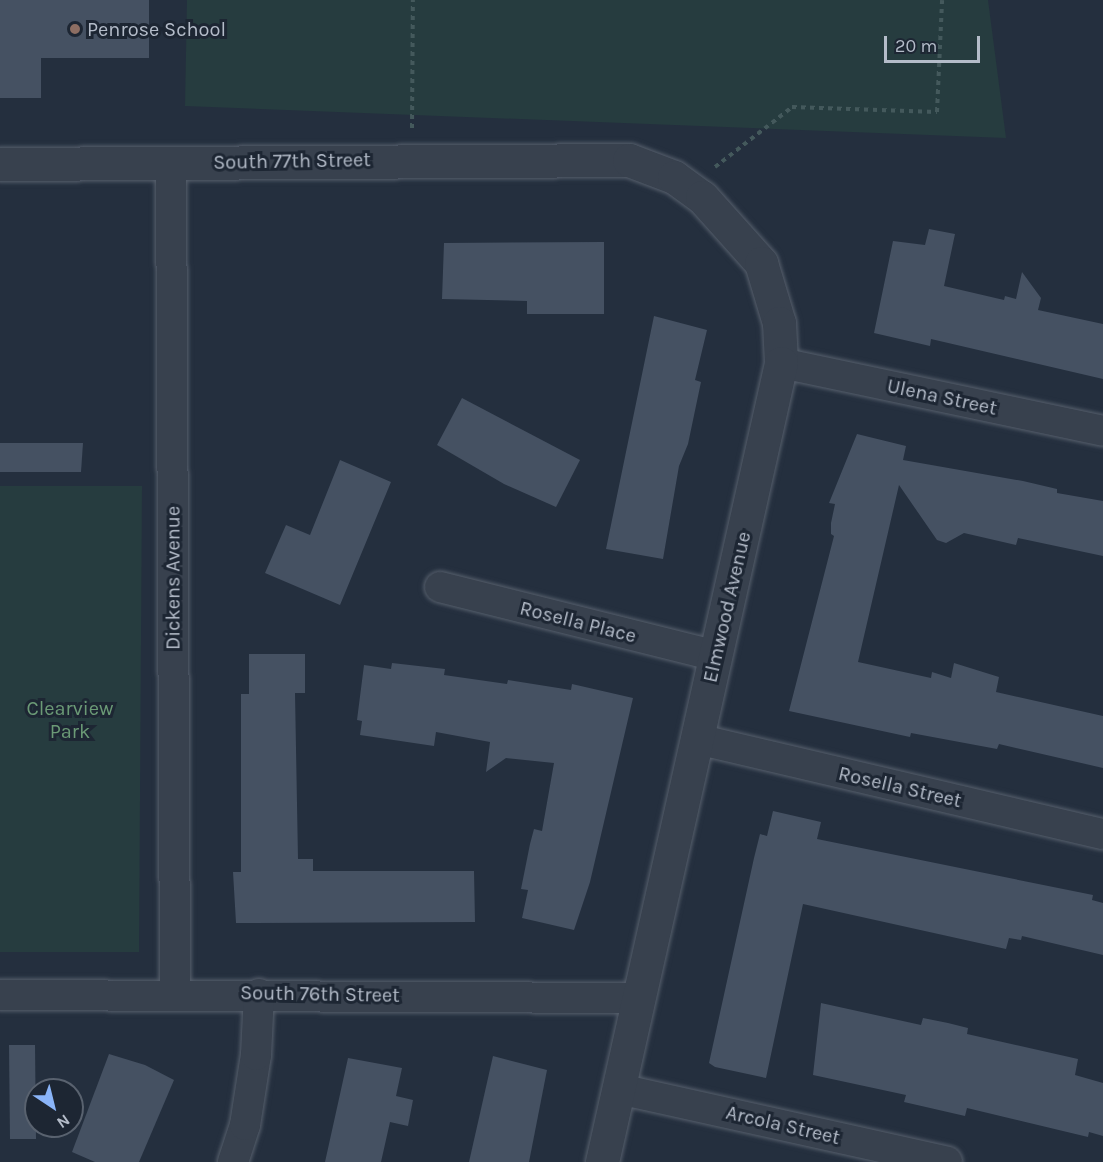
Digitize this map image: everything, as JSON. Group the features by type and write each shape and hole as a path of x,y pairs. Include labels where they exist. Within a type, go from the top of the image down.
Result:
{"street":[{"name":"South 77th Street","path":"0,164 584,159"},
{"name":"Elmwood Avenue","path":"584,159 629,160 674,177 724,218 761,263 778,323 781,363 602,1162"},
{"name":"Dickens Avenue","path":"171,162 175,993"},
{"name":"Ulena Street","path":"781,363 1103,431"},
{"name":"Rosella Place","path":"440,588 716,656"},
{"name":"Rosella Street","path":"697,740 1103,834"},
{"name":"South 76th Street","path":"0,995 175,993 639,998"},
{"path":"233,1162 245,1125 256,1055 259,994"},
{"name":"Arcola Street","path":"619,1089 947,1162"}],"path":[{"path":"411,160 413,0"},
{"path":"688,188 792,107 937,112 942,0"}],"green space":[{"path":"187,0 988,0 1006,138 185,106"},
{"name":"Clearview Park","path":"0,486 142,486 139,952 0,952"}],"building":[{"name":"Penrose School","path":"0,0 149,0 149,58 41,58 41,98 0,98"},
{"path":"929,229 955,234 944,286 1004,300 1005,296 1016,299 1022,272 1041,298 1038,310 1103,324 1103,379 931,339 930,346 874,333 893,241 925,245"},
{"path":"604,242 604,314 527,314 527,301 442,299 444,243"},
{"path":"654,316 707,330 695,380 701,382 688,444 679,466 663,559 606,549"},
{"path":"462,398 580,460 556,507 504,484 437,445"},
{"path":"857,434 906,446 903,460 1023,481 1057,489 1057,493 1103,501 1103,556 1018,538 1016,545 964,533 946,543 937,540 899,485 858,662 931,678 932,672 951,678 954,663 999,677 996,692 1103,716 1103,768 999,744 997,749 911,733 910,737 789,711 834,536 831,534 831,523 835,504 829,503"},
{"path":"0,443 83,443 81,472 0,472"},
{"path":"340,460 391,482 340,605 265,573 286,525 310,535"},
{"path":"249,654 305,654 305,693 295,693 298,859 313,859 313,871 474,871 475,922 236,923 233,872 241,872 241,694 249,694"},
{"path":"392,663 445,669 444,675 507,684 508,680 571,690 572,684 633,698 590,882 574,930 522,918 528,890 521,889 530,844 534,829 542,831 554,763 506,758 486,772 490,742 436,732 434,746 360,735 362,721 357,720 364,665 391,669"},
{"path":"773,811 821,822 817,839 1093,895 1092,900 1103,903 1103,955 1022,936 1021,940 1009,938 1006,949 803,904 766,1078 715,1067 709,1063 754,858 760,834 767,836"},
{"path":"821,1003 921,1025 923,1018 948,1023 968,1028 967,1034 1078,1059 1075,1075 1103,1083 1103,1136 1089,1132 1088,1137 967,1108 965,1116 904,1102 906,1095 813,1075"},
{"path":"9,1045 35,1045 35,1078 24,1078 24,1138 36,1139 10,1139"},
{"path":"109,1054 145,1065 174,1080 139,1162 95,1162 72,1152 77,1138 84,1138 84,1120"},
{"path":"493,1056 547,1070 529,1162 469,1162"},
{"path":"348,1058 402,1068 396,1096 413,1100 408,1126 390,1122 381,1162 325,1162"}],"place":[{"name":"Penrose School","path":"75,29"}]}
